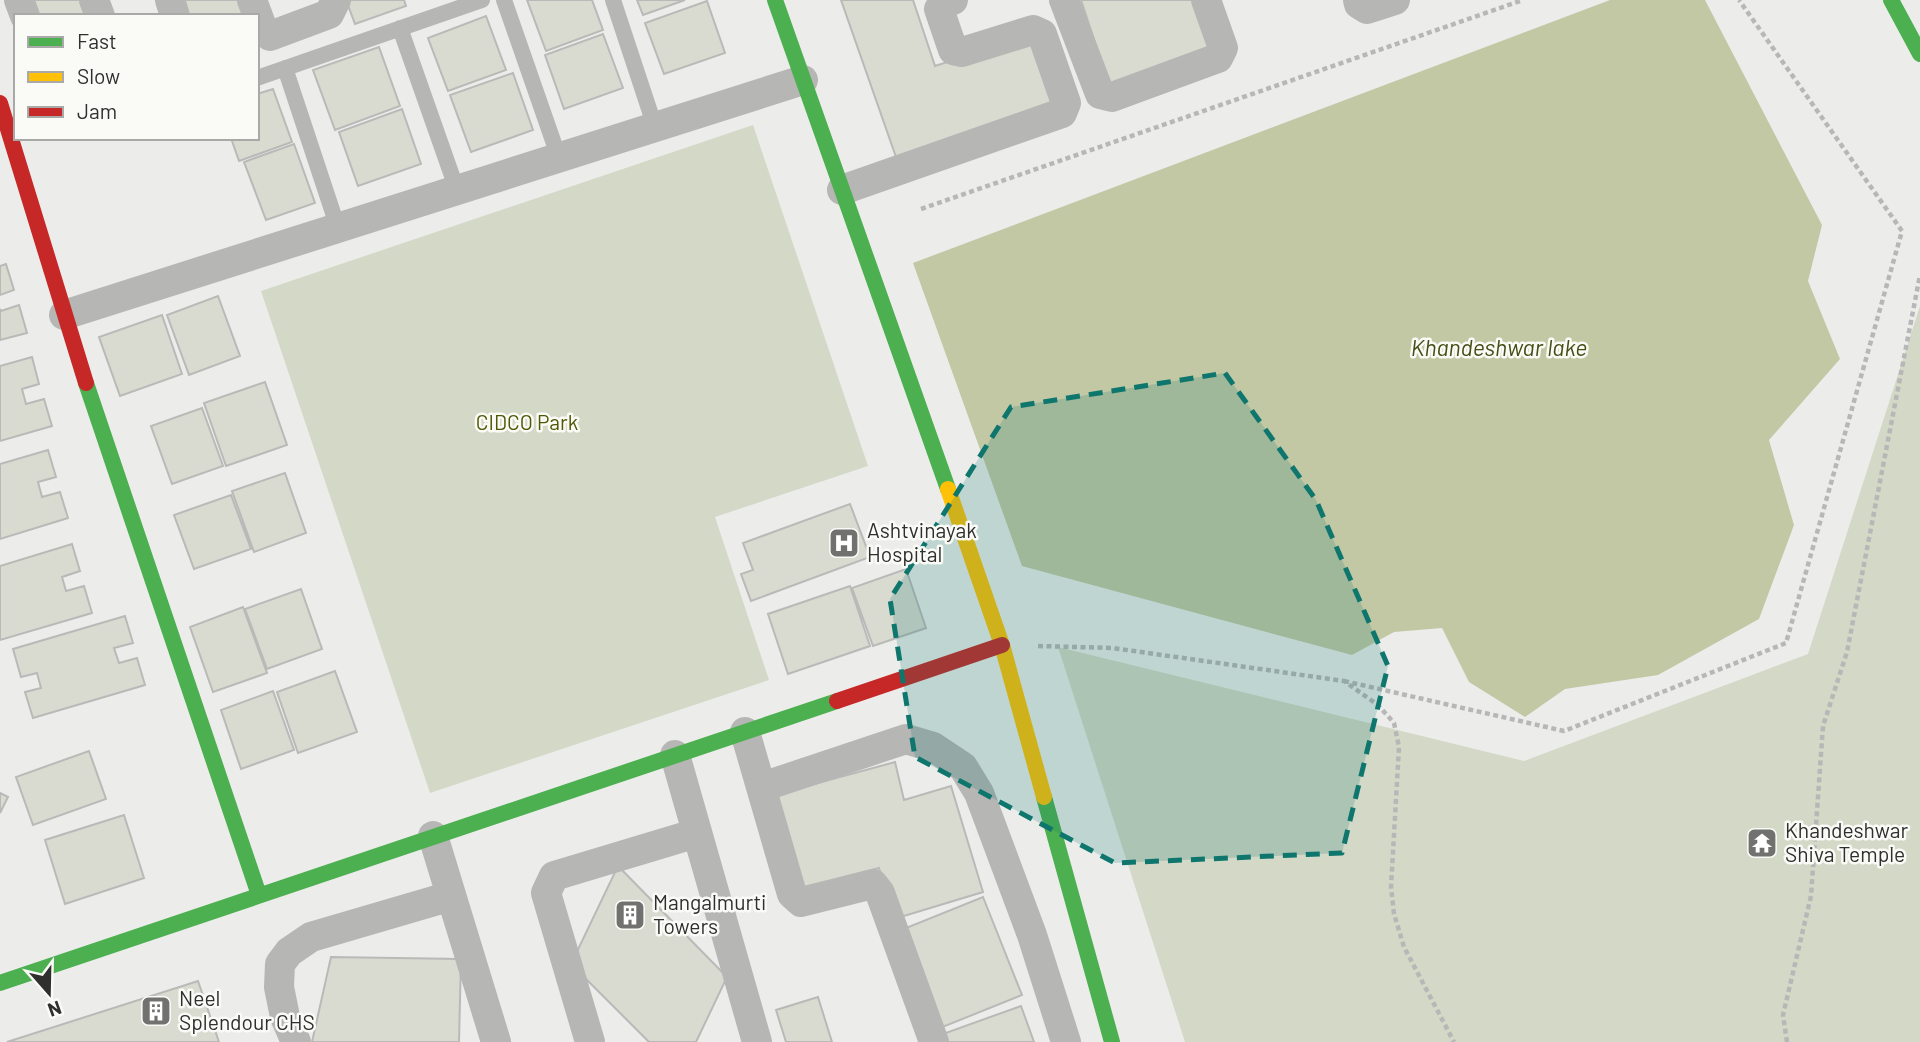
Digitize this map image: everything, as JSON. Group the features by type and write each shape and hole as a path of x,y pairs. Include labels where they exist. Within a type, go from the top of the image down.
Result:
{"main road":[{"path":"775,0 1002,645 1112,1042"},
{"path":"1891,0 1920,54"},
{"path":"0,103 65,314 259,895"},
{"path":"0,983 1002,645"}],"street":[{"path":"259,18 270,36 329,15 336,0"},
{"path":"842,190 1062,113 1066,103 1042,34 1033,30 962,52 953,50 939,9 944,3 953,0"},
{"path":"1064,0 1100,94 1112,97 1218,58 1223,48 1206,0"},
{"path":"1358,0 1359,4 1367,9 1395,0"},
{"path":"65,314 803,80"},
{"path":"745,732 792,894 801,902 873,884 880,893 934,1042"},
{"path":"762,787 906,739 933,747 963,767 979,793 1023,909 1066,1042"},
{"path":"675,755 757,1042"},
{"path":"590,1042 546,893 554,876 697,832"},
{"path":"433,836 496,1042"},
{"path":"296,1042 285,1017 279,987 280,964 289,951 311,937 451,896"}],"lane":[{"path":"259,77 482,0"},
{"path":"504,0 559,158"},
{"path":"613,0 655,127"},
{"path":"400,29 457,190"},
{"path":"285,68 338,228"}],"path":[{"path":"921,209 1523,0"},
{"path":"1002,645 1113,648 1344,681 1564,731 1786,643 1902,231 1739,0"},
{"path":"1787,1042 1783,1015 1811,896 1823,726 1847,652 1920,275"},
{"path":"1344,681 1377,705 1394,723 1399,747 1391,887 1394,914 1404,947 1454,1042"}],"highlighted area":[{"path":"1225,373 1316,500 1388,666 1342,853 1115,863 915,757 890,599 1011,407"}],"green space":[{"name":"CIDCO Park","path":"753,125 868,466 715,517 769,680 430,793 261,291"},
{"path":"1920,306 1920,1042 1185,1042 1058,647 1524,761 1808,654"}],"water":[{"name":"Khandeshwar lake","path":"1610,0 1705,0 1822,225 1808,281 1840,359 1769,440 1794,525 1759,619 1658,675 1565,689 1525,717 1469,682 1442,628 1394,632 1352,655 1022,566 913,263"}],"building":[{"path":"31,0 88,0 93,14 36,14"},
{"path":"178,0 239,0 244,14 182,14"},
{"path":"346,0 404,0 406,6 355,24"},
{"path":"527,0 592,0 603,30 546,51"},
{"path":"637,0 685,0 643,15"},
{"path":"841,0 913,0 935,66 1032,35 1058,104 896,157"},
{"path":"1081,0 1198,0 1215,50 1109,85"},
{"path":"707,1 725,53 664,74 645,23"},
{"path":"486,16 506,70 448,91 428,38"},
{"path":"603,34 623,88 564,109 545,55"},
{"path":"379,47 400,106 335,130 313,70"},
{"path":"513,73 533,130 471,152 450,95"},
{"path":"273,89 292,142 239,161 232,140 259,140 259,93"},
{"path":"402,109 421,164 358,186 339,132"},
{"path":"294,144 315,203 266,220 244,162"},
{"path":"6,264 14,290 0,295 0,266"},
{"path":"218,296 240,356 189,375 167,315"},
{"path":"19,305 27,333 0,340 0,309 1,311"},
{"path":"162,315 182,374 120,396 99,337"},
{"path":"32,357 39,384 22,389 26,404 44,399 52,426 0,441 0,366"},
{"path":"265,382 287,445 226,466 204,403"},
{"path":"202,408 223,466 172,484 151,426"},
{"path":"48,450 56,477 38,482 42,497 60,492 68,518 0,539 0,464"},
{"path":"285,473 306,533 254,552 232,491"},
{"path":"231,495 251,549 194,569 174,515"},
{"path":"850,504 870,557 751,601 741,574 753,570 743,543"},
{"path":"72,544 80,571 62,577 66,591 84,586 92,613 0,640 0,566"},
{"path":"906,569 926,628 873,646 852,588"},
{"path":"850,586 870,646 788,674 768,614"},
{"path":"301,589 322,649 267,669 245,609"},
{"path":"243,607 267,673 213,692 190,627"},
{"path":"125,616 133,643 114,648 119,663 137,658 145,685 33,718 25,692 41,688 37,673 21,677 13,649"},
{"path":"335,671 357,732 298,753 277,692"},
{"path":"273,691 294,750 241,769 221,710"},
{"path":"89,751 106,799 33,825 16,777"},
{"path":"895,762 904,800 951,786 983,892 894,919 879,868 800,889 774,795"},
{"path":"0,793 8,797 0,813"},
{"path":"124,815 144,878 65,904 45,840"},
{"name":"Mangalmurti Towers","path":"618,866 727,977 696,1042 649,1042 571,964"},
{"path":"983,897 1022,995 935,1030 896,932"},
{"path":"331,957 461,959 459,1042 312,1042"},
{"name":"Neel Splendour CHS","path":"198,981 219,1042 7,1042"},
{"path":"818,997 832,1042 786,1042 776,1010"},
{"path":"1021,1006 1034,1042 943,1042 940,1035"}],"traffic: fast":[{"path":"775,0 948,489"},
{"path":"1891,0 1920,54"},
{"path":"86,383 259,895"},
{"path":"0,983 837,701"},
{"path":"1044,797 1112,1042"}],"traffic: slow":[{"path":"948,489 1002,645 1044,797"}],"traffic: jam":[{"path":"0,103 86,383"},
{"path":"837,701 1002,645"}],"place":[{"name":"Ashtvinayak Hospital","path":"844,543"},
{"name":"Khandeshwar Shiva Temple","path":"1762,843"},
{"name":"Mangalmurti Towers","path":"630,915"},
{"name":"Neel Splendour CHS","path":"156,1011"}]}
